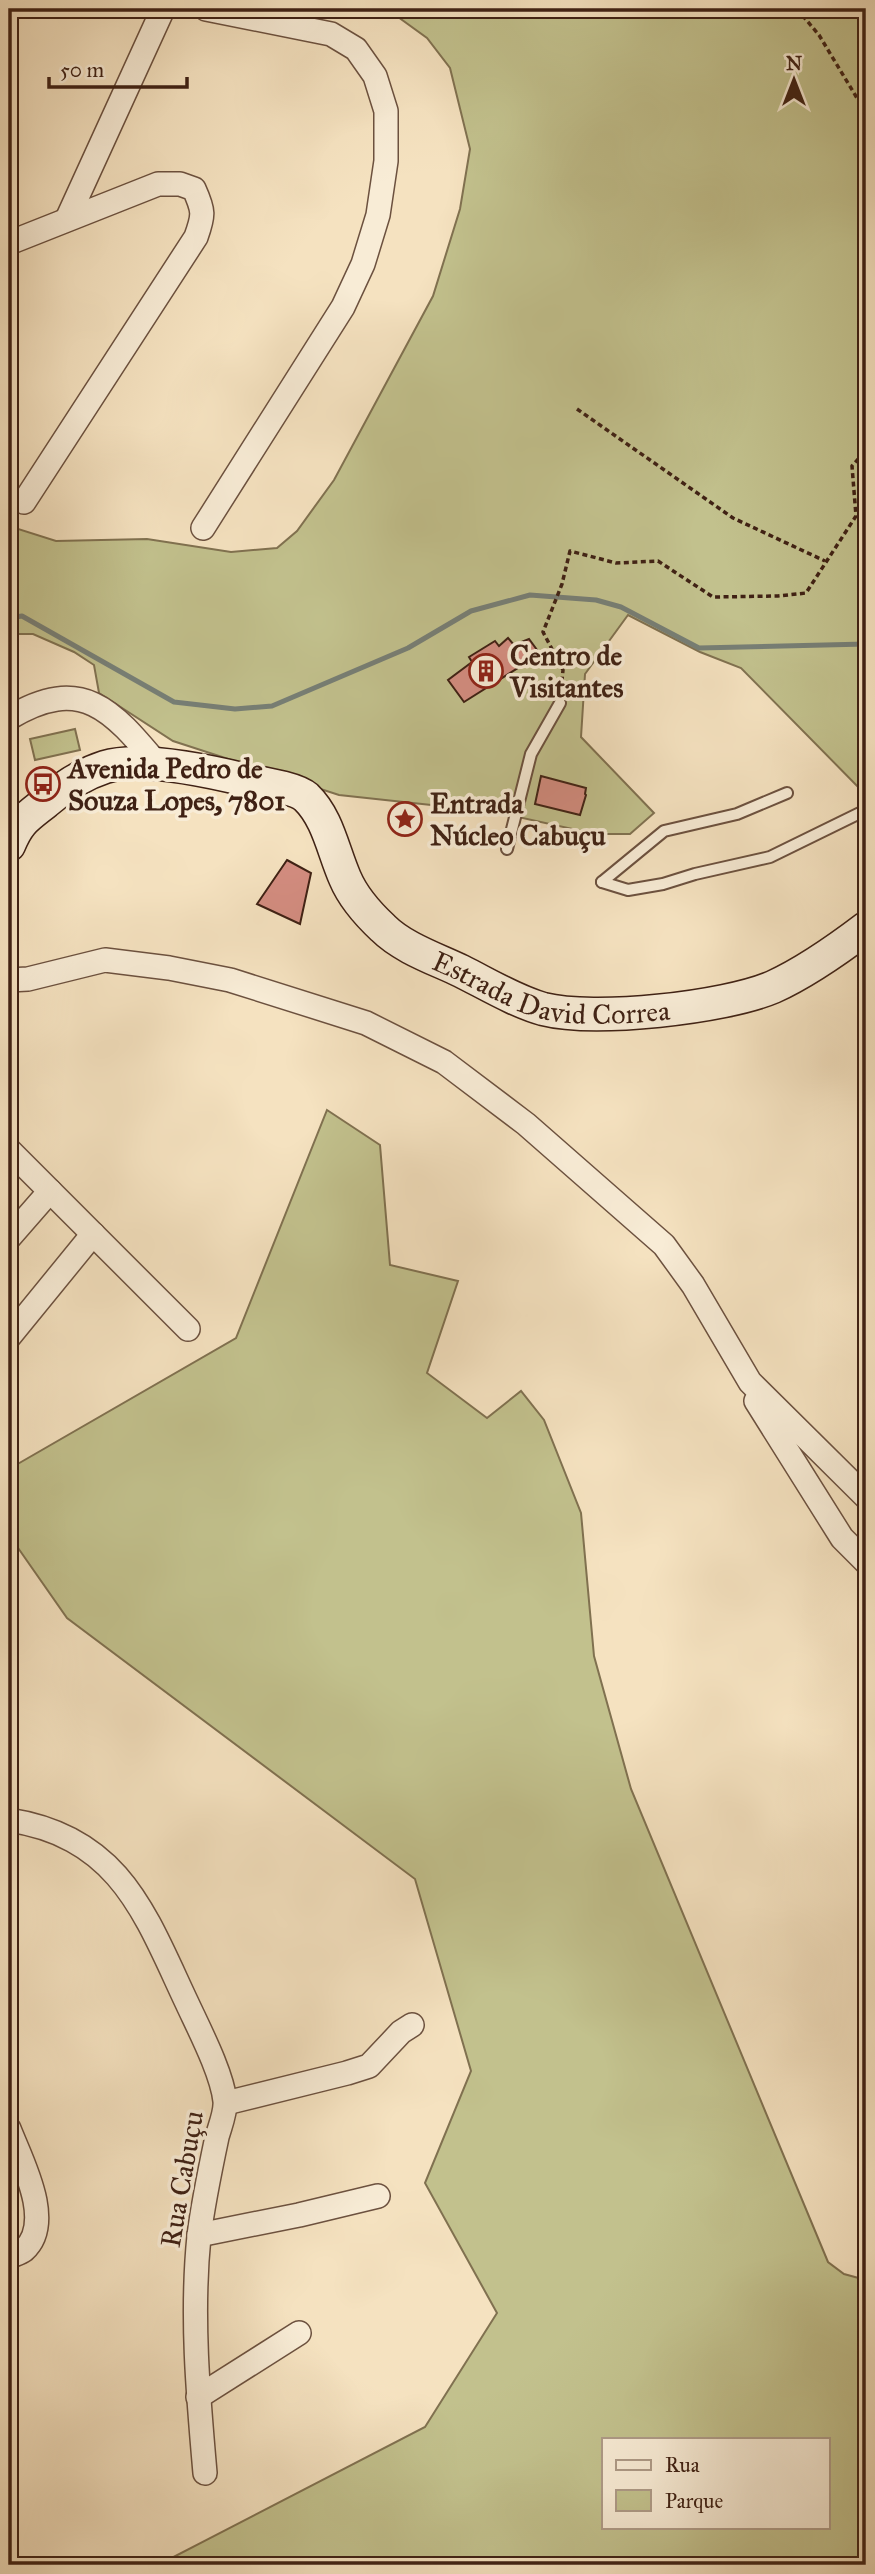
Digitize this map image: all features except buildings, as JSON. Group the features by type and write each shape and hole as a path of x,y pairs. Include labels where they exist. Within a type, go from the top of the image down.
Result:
{"main road":[{"name":"Estrada David Correa","path":"158,765 212,772 305,796 332,839 345,879 369,914 385,931 412,947 542,1009 601,1014 642,1012 727,1000 771,988 828,957 866,928"},
{"path":"9,845 18,825 61,789 84,776 107,766 158,765"}],"street":[{"path":"68,217 163,9"},
{"path":"203,528 343,307 363,264 378,215 386,161 386,111 375,76 356,49 331,34 206,9"},
{"path":"9,243 68,217 158,184 180,184 194,189 203,208 196,237 24,502"},
{"path":"9,718 26,708 54,698 74,698 99,706 119,720 158,765"},
{"path":"9,980 28,979 105,960 193,973 230,980 366,1023 444,1062 526,1124 664,1245 693,1285 750,1382 866,1497"},
{"path":"9,1150 188,1329"},
{"path":"9,1238 50,1191"},
{"path":"9,1336 93,1234"},
{"path":"750,1382 754,1397 842,1538 866,1562"},
{"name":"Rua Cabuçu","path":"9,1820 42,1828 65,1838 89,1852 118,1875 138,1901 160,1945 212,2060 226,2102 208,2182 200,2235 196,2291 198,2396 205,2473"},
{"path":"226,2102 369,2066 401,2032 412,2025"},
{"path":"9,2130 35,2194 36,2229 24,2249 9,2257"},
{"path":"200,2235 378,2196"},
{"path":"198,2396 299,2333"}],"lane":[{"path":"508,849 531,754 560,703"},
{"path":"787,793 737,814 664,831 602,881 628,890 770,857 866,810"}],"path":[{"path":"797,9 819,35 866,113"},
{"path":"866,155 860,198 866,230"},
{"path":"577,409 733,518 826,562"},
{"path":"560,703 563,670 543,632 562,584 570,551 616,563 658,561 713,597 806,593 856,516 852,466 866,450"}],"green space":[{"path":"387,9 866,9 866,795 741,668 700,652 628,615 585,674 581,737 654,813 630,834 595,834 496,812 339,795 173,741 99,693 94,665 74,652 33,634 9,634 9,526 56,541 147,539 231,552 277,548 297,531 334,480 433,296 460,209 470,149 450,68 427,38"},
{"path":"75,729 80,750 35,760 30,739"},
{"path":"327,1110 380,1145 390,1265 458,1281 427,1373 487,1418 521,1391 544,1420 581,1513 594,1656 631,1789 828,2262 844,2274 866,2280 866,2565 158,2565 425,2427 497,2313 425,2183 471,2071 415,1879 67,1618 9,1535 9,1469 236,1338"}],"waterway":[{"path":"9,618 22,616 174,702 235,709 272,706 408,648 471,611 530,595 596,600 621,607 699,648 866,644"}],"place":[{"name":"Centro de Visitantes","path":"486,671"},
{"name":"Avenida Pedro de Souza Lopes, 7801","path":"43,784"},
{"name":"Entrada Núcleo Cabuçu","path":"405,819"}]}
